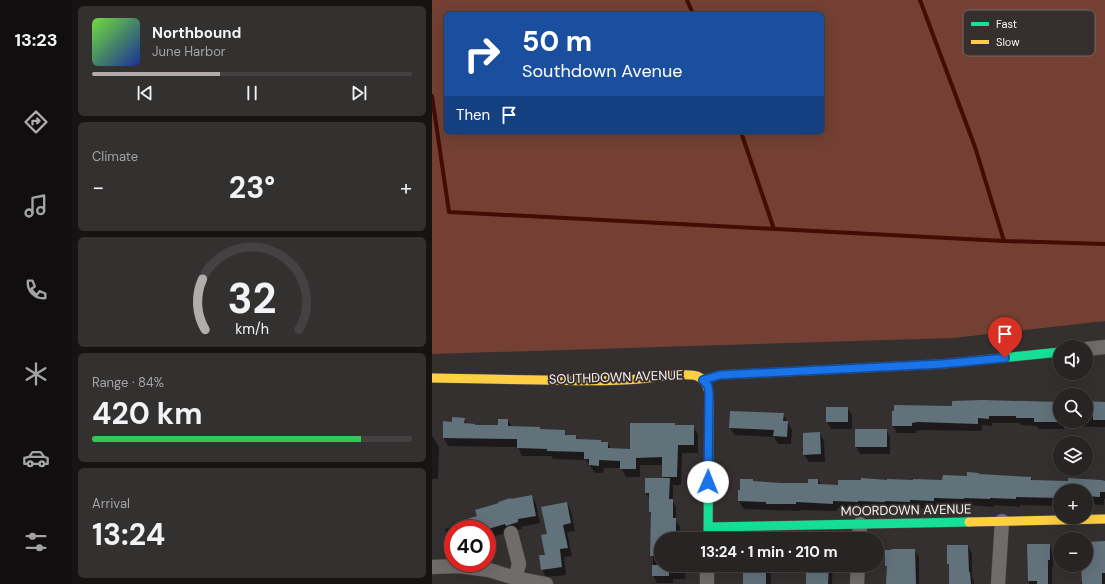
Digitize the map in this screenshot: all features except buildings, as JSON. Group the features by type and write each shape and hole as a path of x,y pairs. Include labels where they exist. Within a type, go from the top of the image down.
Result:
{"street":[{"path":"1093,349 1105,347"},
{"name":"SOUTHDOWN AVENUE","path":"432,378 590,380 637,379 688,374 697,376 703,380 720,375 942,364 1053,353"},
{"path":"703,380 708,386 709,392 708,532"},
{"name":"MOORDOWN AVENUE","path":"708,527 1105,519"},
{"path":"998,584 1002,521"},
{"path":"859,532 860,524"},
{"path":"511,533 519,564 515,578"},
{"path":"432,567 458,566 489,570 515,578 546,584"},
{"path":"707,572 707,584"},
{"path":"857,584 858,572"}],"shaded area":[{"path":"432,0 1105,0 1105,321 953,338 432,354"}],"waterway":[{"path":"687,0 692,12"},
{"path":"920,0 975,147 1004,241"},
{"path":"432,96 449,212 1004,241 1105,244"},
{"path":"742,134 774,229"}],"traffic: fast":[{"path":"703,380 720,375 942,364 1053,353"},
{"path":"708,532 709,414"},
{"path":"708,527 969,522"}],"traffic: slow":[{"path":"432,378 603,381 692,375 697,376 705,382 709,392 709,414"},
{"path":"969,522 1105,519"}],"route":[{"path":"708,482 709,392 708,386 703,380 720,375 942,364 1005,358"}]}
